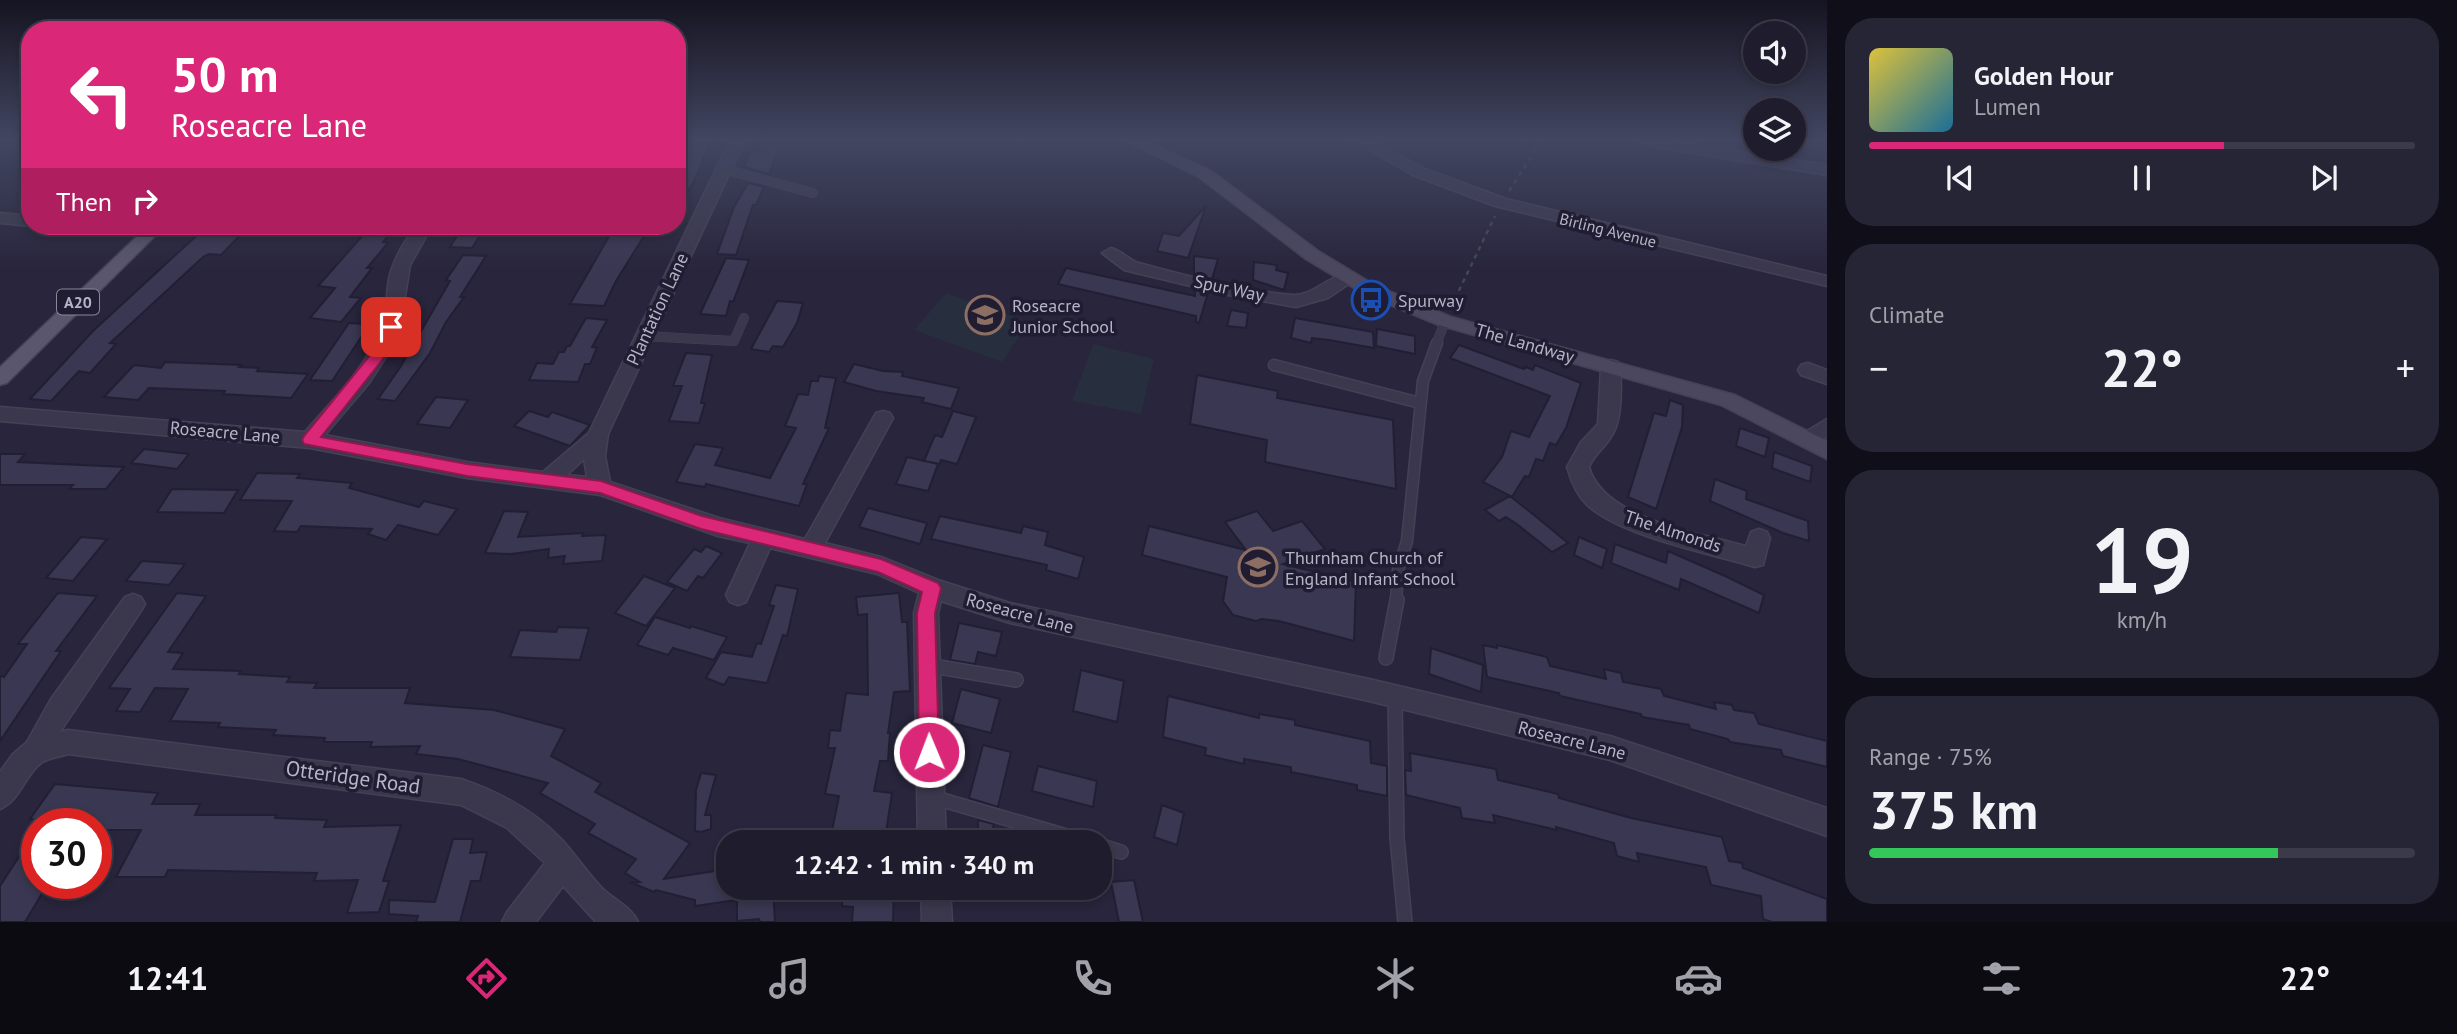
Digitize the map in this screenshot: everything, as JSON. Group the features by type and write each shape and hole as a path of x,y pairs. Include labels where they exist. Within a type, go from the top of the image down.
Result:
{"main road":[{"name":"A20","path":"0,378 148,235"}],"street":[{"name":"Plantation Lane","path":"546,481 594,439 602,427 716,183"},
{"name":"The Landway","path":"1217,183 1312,256 1347,279 1386,298 1445,321 1728,400 1809,439 1827,451"},
{"name":"Birling Avenue","path":"1447,183 1501,204 1827,281"},
{"path":"310,440 363,376 386,340 398,302 402,264 419,235"},
{"name":"Spur Way","path":"1111,253 1130,266 1281,300 1310,298 1347,279"},
{"name":"The Almonds","path":"1611,367 1608,424 1602,435 1588,447 1578,467 1582,482 1595,499 1628,518 1755,558 1759,538"},
{"name":"Roseacre Lane","path":"0,414 310,440 467,470 601,487 655,504 684,517 881,566 932,588 1010,613 1395,697 1610,748 1827,822"},
{"path":"811,548 883,418"},
{"path":"1809,439 1827,426"},
{"path":"594,439 594,462 601,487"},
{"path":"738,595 764,537"},
{"path":"931,830 926,613 932,588"},
{"path":"0,796 21,764 36,751 60,707 133,604"},
{"name":"Otteridge Road","path":"36,751 68,742 461,792 493,803 522,821 563,863 580,888 623,922"},
{"path":"517,922 563,863"},
{"path":"936,900 937,922"}],"lane":[{"path":"776,183 813,193"},
{"path":"644,336 734,341 744,318"},
{"path":"1386,658 1397,598 1398,570 1407,541 1423,381 1445,321"},
{"path":"1274,365 1420,403"},
{"path":"927,665 1017,680"},
{"path":"1395,697 1397,826 1405,922"},
{"path":"930,796 1046,830"},
{"path":"1112,849 1121,852"}],"path":[{"path":"1445,321 1501,204 1514,183"}],"shaded area":[{"path":"946,293 1029,322 1002,362 914,330"},
{"path":"1093,344 1154,359 1141,414 1072,401"}],"building":[{"path":"686,183 693,183 686,194"},
{"path":"748,183 764,187 756,205 753,205 736,255 717,254 734,207"},
{"path":"1206,206 1188,258 1157,251 1163,233 1179,236"},
{"path":"197,235 240,235 221,255 209,254 203,257 110,343 116,344 90,373 79,371 51,401 30,399 93,331"},
{"path":"363,235 389,235 383,242 388,243 367,268 372,268 350,297 361,298 341,322 310,318 335,288 318,286"},
{"path":"458,235 480,235 472,248 450,247"},
{"path":"610,235 645,235 604,306 570,304"},
{"path":"463,255 486,256 430,353 395,401 378,399 401,366 450,281 446,280"},
{"path":"1194,256 1218,259 1212,279 1194,275"},
{"path":"726,258 749,260 733,302 730,301 726,316 700,314"},
{"path":"1254,262 1277,265 1276,270 1288,273 1284,290 1253,280"},
{"path":"1066,268 1195,296 1195,290 1208,293 1199,323 1196,322 1196,316 1058,284"},
{"path":"777,301 803,303 797,323 783,347 773,346 769,352 751,349"},
{"path":"1231,310 1248,313 1246,328 1227,326"},
{"path":"586,318 607,320 592,347 597,348 590,364 585,364 578,382 529,380 537,363 553,364 559,352 564,352 567,346 570,346"},
{"path":"1295,318 1373,332 1374,348 1312,338 1311,343 1291,338"},
{"path":"349,323 367,324 363,330 366,330 332,381 310,380"},
{"path":"1377,329 1415,336 1415,354 1376,346"},
{"path":"1459,345 1524,369 1526,367 1533,370 1535,365 1581,383 1566,428 1556,445 1550,443 1543,461 1536,459 1529,477 1525,476 1512,497 1483,482 1502,457 1511,431 1529,437 1550,396 1450,358"},
{"path":"686,353 712,355 701,403 705,403 699,423 669,421 682,386 673,386"},
{"path":"165,362 241,365 239,367 259,368 257,371 308,374 291,398 223,394 225,391 149,388 138,400 104,397 134,365 161,368"},
{"path":"854,364 883,371 903,372 902,376 959,388 951,409 922,402 924,398 876,391 844,382"},
{"path":"1197,375 1278,391 1277,398 1393,420 1396,489 1265,462 1267,440 1190,424"},
{"path":"819,376 836,378 825,428 829,428 803,484 807,484 799,506 706,484 705,487 676,482 695,444 723,448 715,465 770,478 796,428 785,426 798,394 808,395 811,381 818,381"},
{"path":"436,397 468,400 450,428 417,424"},
{"path":"1670,400 1683,405 1682,427 1656,509 1628,497 1654,413 1666,416"},
{"path":"529,411 548,417 552,412 590,425 570,446 514,426"},
{"path":"953,411 976,417 957,464 941,460 940,464 924,461 935,435 942,437"},
{"path":"1740,428 1769,438 1765,457 1736,446"},
{"path":"144,449 189,454 177,469 131,463"},
{"path":"1774,452 1812,466 1810,482 1772,468"},
{"path":"0,454 25,454 18,462 124,467 106,489 69,489 73,485 0,485"},
{"path":"907,457 938,464 928,491 896,484"},
{"path":"257,473 300,474 297,478 352,483 349,488 419,507 424,501 457,509 438,535 398,525 386,540 368,534 372,529 301,526 297,532 274,531 292,501 240,500"},
{"path":"1715,479 1747,491 1746,499 1808,521 1809,541 1783,533 1710,501"},
{"path":"172,489 238,490 224,513 157,512"},
{"path":"1510,496 1568,543 1552,552 1506,517 1499,521 1485,510"},
{"path":"868,508 927,523 920,544 859,527"},
{"path":"504,511 528,512 518,537 583,533 582,536 606,535 602,561 563,564 565,556 548,558 549,549 511,554 485,553"},
{"path":"1257,511 1273,531 1302,521 1325,549 1283,564 1356,582 1354,641 1279,621 1256,621 1233,615 1223,601 1227,577 1142,555 1149,526 1246,550 1225,522"},
{"path":"940,516 1021,533 1023,526 1048,532 1045,545 1084,557 1078,579 1046,570 1047,565 931,539"},
{"path":"81,537 107,539 73,581 46,578"},
{"path":"1579,537 1607,549 1602,568 1574,555"},
{"path":"1615,544 1666,563 1668,551 1725,576 1764,595 1759,613 1681,579 1679,590 1611,563"},
{"path":"706,546 722,553 703,578 698,576 687,591 667,582 694,549 701,552"},
{"path":"142,561 185,564 169,585 126,581"},
{"path":"644,576 675,588 646,626 615,613"},
{"path":"776,585 798,589 787,636 783,635 767,683 729,677 724,685 706,678 721,652 752,657 757,643 761,644 774,606 769,605"},
{"path":"58,593 97,596 56,651 61,651 0,741 0,676 4,677 27,644 18,644"},
{"path":"177,593 206,596 168,652 183,653 173,669 241,671 239,674 290,677 287,682 317,683 314,688 410,688 405,703 494,710 565,729 551,756 601,783 595,792 690,843 664,879 716,871 716,900 737,900 695,906 695,900 656,890 654,892 632,883 640,882 625,873 636,859 588,833 595,824 540,793 548,783 458,759 416,754 420,746 370,747 372,742 324,742 325,738 273,735 276,730 218,727 220,723 170,721 188,689 155,688 140,712 116,711 130,689 109,688"},
{"path":"899,593 902,622 907,622 910,691 894,692 888,733 888,761 880,761 874,791 892,793 886,830 832,830 839,796 825,794 835,748 828,748 830,730 840,731 846,693 868,695 867,614 858,615 856,597"},
{"path":"655,617 727,637 714,660 673,648 668,655 637,645"},
{"path":"959,623 1002,632 996,656 978,652 975,664 950,660"},
{"path":"558,627 589,628 580,660 510,657 520,630 556,632"},
{"path":"1483,645 1497,648 1497,645 1547,657 1550,666 1606,679 1604,669 1621,673 1623,682 1661,689 1664,696 1716,709 1714,702 1732,705 1734,710 1754,713 1759,724 1827,741 1827,767 1783,756 1781,750 1730,742 1728,739 1690,729 1689,725 1642,717 1641,714 1487,677"},
{"path":"1431,648 1483,665 1481,692 1429,674"},
{"path":"1081,670 1124,681 1117,722 1073,711"},
{"path":"961,689 1000,699 991,733 952,723"},
{"path":"1168,696 1259,718 1259,714 1295,720 1295,725 1370,741 1371,763 1387,766 1387,796 1357,790 1357,785 1291,772 1291,767 1244,759 1244,764 1205,755 1206,748 1163,737"},
{"path":"983,745 1011,752 998,807 969,798"},
{"path":"1410,753 1496,769 1498,780 1558,794 1559,798 1631,818 1722,837 1729,861 1742,863 1743,868 1827,899 1827,922 1772,922 1763,919 1761,896 1711,885 1706,867 1637,853 1639,862 1617,856 1614,843 1556,827 1557,830 1493,815 1495,823 1462,818 1460,808 1406,795 1405,770 1411,771"},
{"path":"1038,766 1097,781 1093,807 1032,791"},
{"path":"701,773 716,775 705,815 711,815 711,829 701,832 695,831 696,790"},
{"path":"55,784 158,793 152,804 200,804 195,815 276,815 275,818 327,820 324,827 401,825 383,881 389,881 379,912 347,913 358,880 314,881 317,873 168,870 165,877 116,877 141,830 112,830 112,808 38,808"},
{"path":"1162,805 1184,813 1177,845 1154,837"},
{"path":"978,820 994,824 992,830 978,830"},
{"path":"453,839 473,839 470,853 487,852 480,881 471,881 460,922 416,922 418,916 389,914 389,900 435,902"},
{"path":"21,854 21,899 39,899 25,922 0,922 0,886"},
{"path":"1134,880 1143,922 1119,922 1112,882"},
{"path":"737,900 774,900 775,922 760,922 759,919 737,921"},
{"path":"842,900 894,900 893,922 852,922 853,907 842,906"}],"place":[{"name":"Spurway","path":"1371,300"},
{"name":"Roseacre Junior School","path":"985,315"},
{"name":"Thurnham Church of England Infant School","path":"1258,567"}],"route":[{"path":"391,327 378,356 310,440 467,470 601,487 718,527 855,558 932,588 926,613 929,752"}]}
